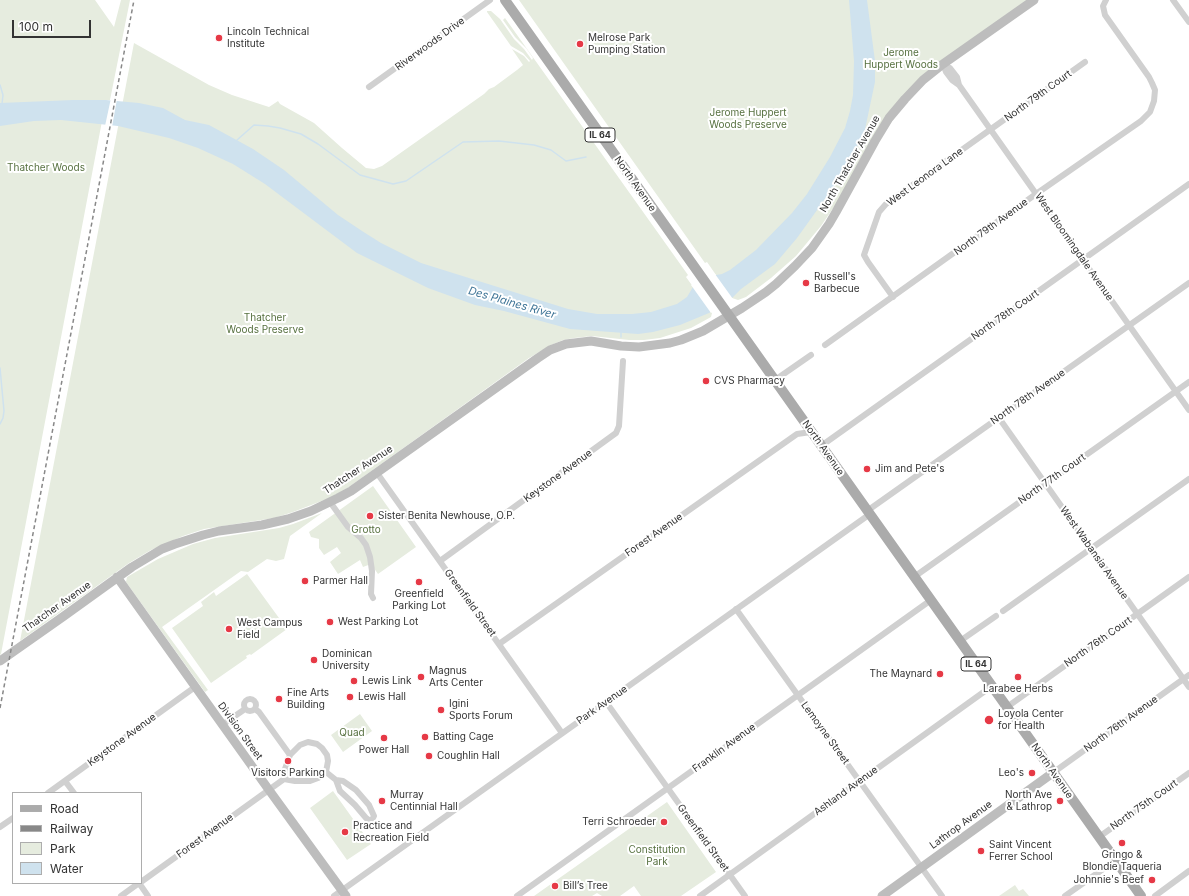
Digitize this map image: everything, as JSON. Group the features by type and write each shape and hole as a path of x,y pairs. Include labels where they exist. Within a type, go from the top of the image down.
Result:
{"main road":[{"name":"North Avenue","path":"505,0 1141,896"}],"street":[{"name":"Riverwoods Drive","path":"369,87 490,0"},
{"name":"North Thatcher Avenue","path":"730,316 766,292 786,275 808,252 833,218 889,118 923,80 1034,0"},
{"name":"North 79th Avenue","path":"825,345 1141,121 1150,112 1153,106 1155,90 1149,77 1105,15 1103,6 1106,0"},
{"path":"1173,0 1189,22"},
{"name":"North 79th Court","path":"990,129 1084,62"},
{"name":"West Bloomingdale Avenue","path":"944,64 946,72 952,80 959,85 1189,410"},
{"name":"West Leonora Lane","path":"893,297 864,255 879,212 886,204 990,129"},
{"name":"North 78th Court","path":"821,446 1189,184"},
{"name":"North 78th Avenue","path":"868,512 1189,283"},
{"name":"Thatcher Avenue","path":"0,661 117,577 141,561 175,544 219,531 288,520 311,511 351,491 550,350 566,344 591,341 630,346 664,344 681,340 693,335 730,316"},
{"path":"775,380 811,355"},
{"name":"Keystone Avenue","path":"440,561 616,433 619,426 622,361"},
{"name":"North 77th Court","path":"914,577 1189,382"},
{"name":"West Wabansia Avenue","path":"999,418 1137,614 1186,677 1189,687"},
{"name":"Forest Avenue","path":"499,644 797,434 811,432"},
{"name":"Greenfield Street","path":"377,473 562,733"},
{"path":"1002,611 1189,479"},
{"path":"330,502 348,528 361,538 366,545 372,571 371,594 373,598"},
{"name":"Park Avenue","path":"334,896 344,893 562,733 736,609 868,512"},
{"name":"Division Street","path":"117,577 344,893"},
{"name":"North 76th Court","path":"1007,707 1189,577"},
{"name":"Franklin Avenue","path":"517,896 931,600"},
{"name":"Lemoyne Street","path":"736,609 942,896"},
{"path":"960,641 996,616"},
{"name":"North 76th Avenue","path":"1054,772 1186,677"},
{"name":"Ashland Avenue","path":"700,896 992,686"},
{"name":"Keystone Avenue","path":"49,792 195,687"},
{"path":"245,709 245,701 251,699 256,702 256,709 290,755"},
{"name":"Greenfield Street","path":"606,702 745,896"},
{"path":"222,725 245,709"},
{"path":"245,709 250,712 256,709"},
{"path":"308,742 317,744 327,755 328,761 326,772 318,778 310,781 284,779 285,769 290,755 300,745 308,742"},
{"path":"326,772 336,780 343,781 356,790 369,805 374,816 372,820 370,821 366,818 340,791 336,780"},
{"name":"Lathrop Avenue","path":"882,896 1054,772"},
{"name":"North 75th Court","path":"1099,837 1189,773"},
{"name":"Forest Avenue","path":"142,882 284,779"},
{"path":"65,781 73,792"},
{"path":"0,827 12,819"},
{"path":"1065,896 1116,860"},
{"path":"1155,896 1189,871"},
{"name":"Forest Avenue","path":"121,896 139,884"},
{"path":"141,884 148,896"}],"green space":[{"name":"Thatcher Woods","path":"0,0 95,0 114,27 121,0 130,0 110,100 106,100 0,655"},
{"name":"Jerome Huppert Woods","path":"519,0 1027,0 920,80 821,226 796,256 746,297 738,300 732,298 707,262 705,263"},
{"name":"Thatcher Woods Preserve","path":"487,11 491,11 500,19 514,39 532,60 533,58 526,48 515,37 503,20 505,18 688,275 686,277 712,313 711,317 691,328 660,338 629,340 592,336 563,340 551,345 529,358 349,487 332,497 274,518 204,529 183,536 151,550 129,563 20,641 134,43 209,85 232,95 269,107 278,101 280,104 314,123 366,168 374,169 382,166 523,65 512,49 524,56 529,62 530,61 523,53 511,46"},
{"name":"Grotto","path":"373,486 416,547 378,574 371,564 363,567 360,560 338,574 330,562 341,553 337,547 324,555 319,548 319,539 311,537 309,532"},
{"path":"322,513 290,536 284,559 276,561 267,559 248,572 241,571 162,627 208,690 205,692 126,582 127,577 158,559 193,544 215,538 279,528"},
{"name":"West Campus Field","path":"247,574 287,629 251,655 246,656 247,658 211,683 172,628 203,606 201,602 214,592 216,596"},
{"name":"Quad","path":"360,714 372,731 343,752 331,735"},
{"name":"Practice and Recreation Field","path":"333,791 371,844 347,860 310,808"},
{"name":"Constitution Park","path":"667,802 716,872 681,896 641,896 634,886 620,896 602,896 597,893 592,896 534,896"},
{"path":"1015,885 1019,891 1023,889 1029,896 999,896"}],"water":[{"name":"Des Plaines River","path":"849,0 867,0 875,61 875,82 864,134 835,185 797,238 775,264 741,289 732,298 709,313 680,325 653,332 638,334 570,329 504,311 475,305 428,288 357,253 265,184 233,164 198,148 169,138 118,126 61,120 34,121 0,126 0,103 106,100 139,103 163,108 185,120 209,125 253,149 284,170 338,215 381,243 421,263 568,309 597,314 632,314 651,312 677,304 687,297 693,287 716,275 730,270 756,250 792,213 807,194 830,157 845,128 850,111 853,95 854,61"}],"pier":[{"path":"111,98 117,99 112,127 105,126"},
{"path":"715,274 733,299 711,313 691,285"}],"waterway":[{"path":"0,85 3,95 2,104"},
{"path":"237,140 254,125 280,128 301,134 318,144 360,175 393,184 406,181 463,142 499,141 534,145 551,150 566,161 586,157"},
{"path":"864,133 871,136"},
{"path":"621,331 621,337"},
{"path":"0,368 4,411 0,424"}],"railway":[{"path":"0,708 134,0"}],"place":[{"name":"Lincoln Technical Institute","path":"219,38"},
{"name":"Melrose Park Pumping Station","path":"580,44"},
{"name":"Russell's Barbecue","path":"806,283"},
{"name":"CVS Pharmacy","path":"706,381"},
{"name":"Jim and Pete's","path":"867,469"},
{"name":"Sister Benita Newhouse, O.P.","path":"370,516"},
{"name":"Parmer Hall","path":"305,581"},
{"name":"Greenfield Parking Lot","path":"419,582"},
{"name":"West Parking Lot","path":"330,622"},
{"name":"West Campus Field","path":"229,629"},
{"name":"Dominican University","path":"314,660"},
{"name":"The Maynard","path":"940,674"},
{"name":"Magnus Arts Center","path":"421,677"},
{"name":"Larabee Herbs","path":"1018,677"},
{"name":"Lewis Link","path":"354,681"},
{"name":"Lewis Hall","path":"350,697"},
{"name":"Fine Arts Building","path":"279,699"},
{"name":"Igini Sports Forum","path":"441,710"},
{"name":"Loyola Center for Health","path":"989,720"},
{"name":"Batting Cage","path":"425,737"},
{"name":"Power Hall","path":"384,738"},
{"name":"Coughlin Hall","path":"429,756"},
{"name":"Visitors Parking","path":"288,761"},
{"name":"Leo's","path":"1032,773"},
{"name":"Murray Centinnial Hall","path":"382,801"},
{"name":"North Ave & Lathrop","path":"1060,801"},
{"name":"Terri Schroeder","path":"664,822"},
{"name":"Practice and Recreation Field","path":"345,832"},
{"name":"Gringo & Blondie Taqueria","path":"1122,843"},
{"name":"Saint Vincent Ferrer School","path":"981,851"},
{"name":"Johnnie's Beef","path":"1152,880"},
{"name":"Bill’s Tree","path":"555,886"}],"park label":[{"name":"Jerome Huppert Woods Preserve","path":"748,118"}]}
